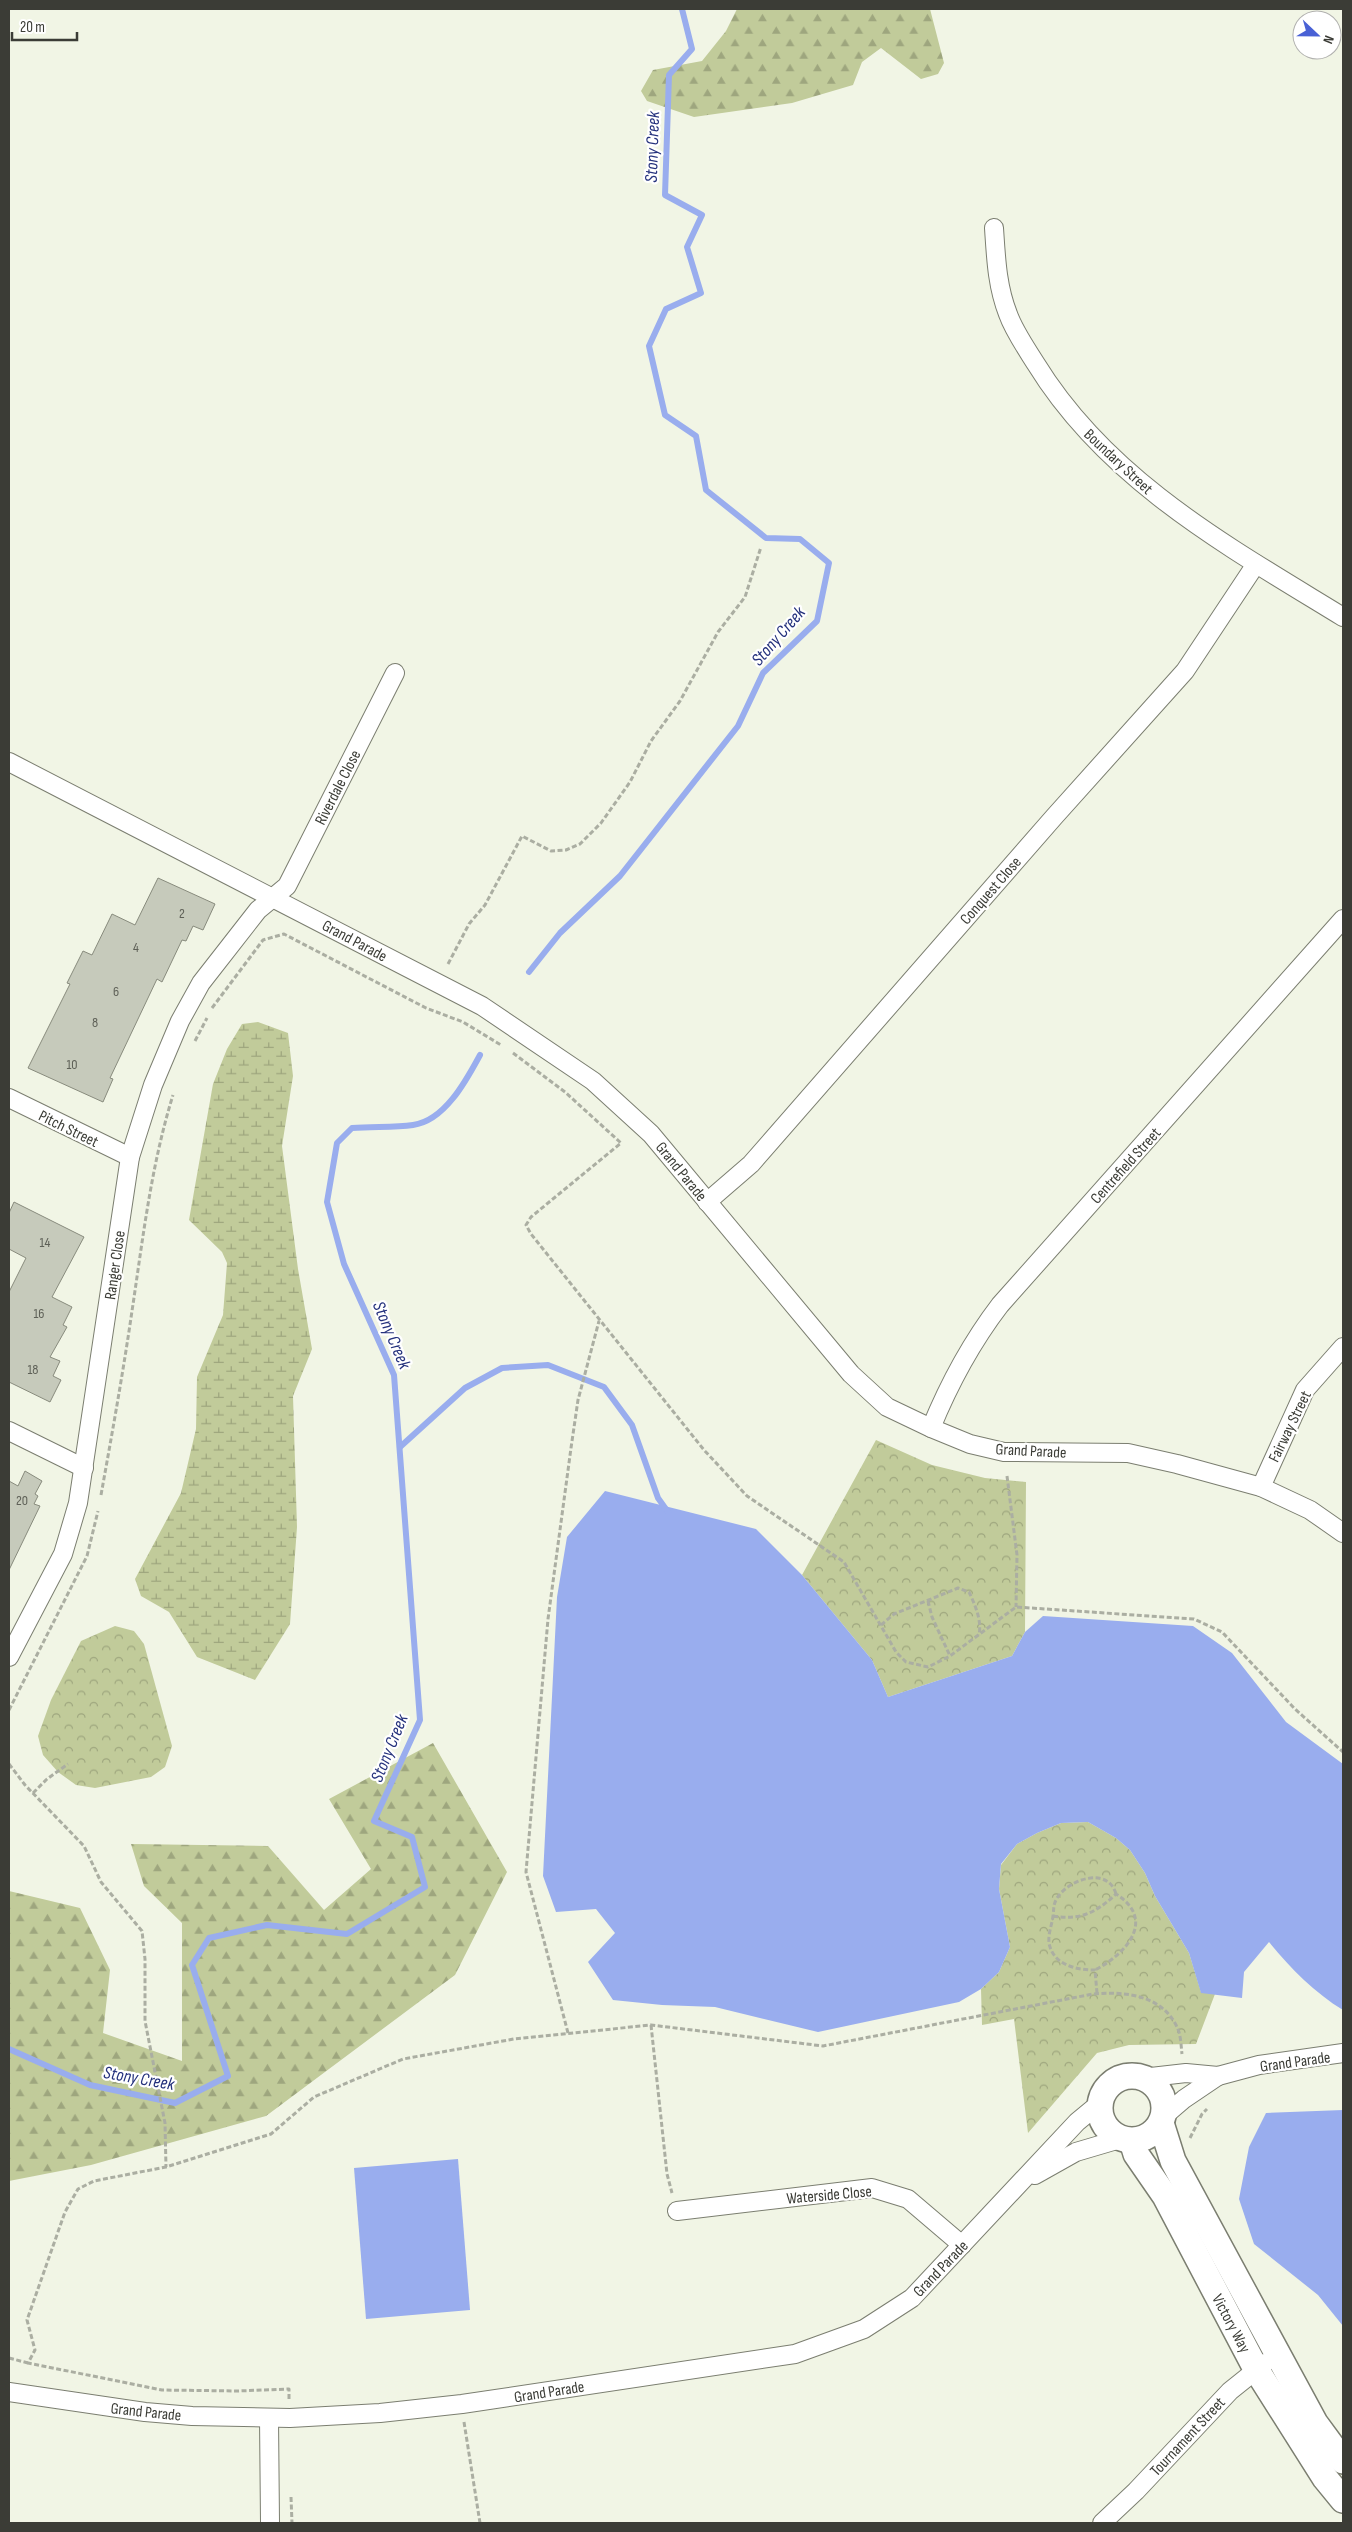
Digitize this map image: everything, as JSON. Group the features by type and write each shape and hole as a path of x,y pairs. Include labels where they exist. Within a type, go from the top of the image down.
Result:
{"street":[{"name":"Boundary Street","path":"994,228 998,279 1008,315 1051,388 1082,426 1152,494 1189,521 1343,617"},
{"name":"Conquest Close","path":"708,1202 751,1164 1054,817 1185,671 1256,564"},
{"name":"Riverdale Close","path":"273,897 287,886 395,673"},
{"name":"Grand Parade","path":"9,762 482,1006 593,1081 652,1134 851,1374 887,1407 970,1444 1004,1452 1128,1453 1261,1487 1310,1510 1343,1533"},
{"name":"Ranger Close","path":"9,1657 62,1554 78,1503 130,1157 153,1084 180,1021 201,983 258,910 273,897"},
{"name":"Centrefield Street","path":"931,1428 945,1396 977,1336 1000,1305 1343,918"},
{"name":"Pitch Street","path":"9,1098 130,1157"},
{"name":"Fairway Street","path":"1261,1487 1305,1390 1343,1347"},
{"path":"9,1430 84,1468"},
{"name":"Grand Parade","path":"1162,2120 1184,2099 1218,2076 1259,2065 1343,2053"},
{"name":"Grand Parade","path":"1142,2078 1186,2073 1218,2076"},
{"path":"1132,2076 1142,2078 1152,2083 1160,2092 1163,2103 1162,2120 1152,2133 1143,2139 1126,2140 1111,2134 1104,2125 1100,2114 1100,2103 1107,2088 1120,2078 1132,2076"},
{"name":"Grand Parade","path":"9,2392 145,2412 192,2416 269,2418 380,2413 462,2404 795,2354 864,2329 904,2303 936,2274 1025,2180 1076,2122 1100,2103"},
{"name":"Victory Way","path":"1162,2120 1173,2161 1315,2423 1343,2461"},
{"name":"Grand Parade","path":"1025,2180 1076,2152 1126,2140"},
{"name":"Victory Way","path":"1126,2140 1165,2196 1256,2369 1325,2478 1343,2500"},
{"name":"Waterside Close","path":"677,2210 872,2188 908,2199 962,2245"},
{"name":"Tournament Street","path":"1102,2523 1136,2491 1230,2391 1256,2369 1278,2354"},
{"path":"269,2418 270,2523"}],"path":[{"path":"448,964 469,924 486,905 522,836 551,851 566,850 580,844 601,823 630,782 651,741 680,701 718,632 745,597 761,547"},
{"path":"192,1047 211,1008 256,948 263,940 284,934 426,1008 464,1022 508,1049 565,1092 621,1143 531,1217 526,1225 599,1321 704,1450 747,1496 844,1562 896,1652 906,1662 928,1668 950,1656 1016,1607 1194,1619 1222,1632 1295,1709 1343,1752"},
{"path":"100,1500 132,1311 149,1190 162,1130 175,1088"},
{"path":"568,2033 526,1872 548,1619 578,1400 599,1321"},
{"path":"1007,1476 1017,1555 1016,1607"},
{"path":"9,1710 87,1556 99,1508"},
{"path":"880,1625 894,1614 928,1602 958,1588 969,1592 981,1626 979,1635"},
{"path":"928,1602 932,1617 950,1656"},
{"path":"9,1764 32,1793 84,1846 101,1882 142,1931 145,1959 145,2021 157,2092 165,2123 166,2167"},
{"path":"32,1793 68,1764"},
{"path":"1098,1877 1107,1879 1114,1886 1116,1894 1127,1901 1133,1910 1136,1925 1131,1940 1120,1954 1095,1970 1080,1970 1067,1966 1055,1956 1049,1943 1053,1916 1053,1906 1058,1896 1080,1880 1098,1877"},
{"path":"1053,1916 1067,1919 1083,1916 1101,1908 1116,1894"},
{"path":"1095,1970 1097,1993"},
{"path":"28,2363 35,2350 27,2320 66,2212 78,2189 94,2181 166,2167 271,2134 314,2097 404,2059 514,2039 650,2025 824,2046 1097,1993 1118,1992 1140,1996 1165,2009 1178,2029 1182,2054"},
{"path":"650,2025 667,2174 677,2210"},
{"path":"1189,2141 1202,2114 1208,2108"},
{"path":"9,2358 162,2390 238,2391 289,2389"},
{"path":"462,2404 480,2523"}],"green space":[{"path":"737,9 930,9 944,63 938,74 921,79 881,48 862,62 853,85 792,103 694,117 647,101 641,91 653,70 702,61 726,31"},
{"path":"258,1022 288,1033 293,1076 282,1146 298,1269 312,1349 293,1396 297,1527 290,1624 255,1680 197,1657 169,1612 141,1596 135,1579 181,1493 196,1429 197,1377 223,1315 227,1263 222,1252 189,1220 213,1084 227,1049 242,1024"},
{"path":"876,1440 932,1465 985,1478 1026,1482 1025,1632 1012,1656 888,1697 872,1660 802,1575"},
{"path":"115,1626 134,1631 144,1644 172,1746 165,1767 151,1777 95,1788 76,1785 58,1772 43,1755 38,1736 51,1700 81,1641"},
{"path":"433,1743 507,1872 455,1975 266,2116 91,2165 9,2181 9,1891 80,1908 110,1970 103,2033 182,2061 182,1923 144,1886 131,1844 268,1846 324,1910 371,1869 329,1799"},
{"path":"1088,1822 1116,1838 1130,1850 1145,1873 1155,1896 1189,1953 1201,1992 1215,1994 1196,2044 1129,2045 1097,2053 1028,2133 1014,2019 982,2025 981,1989 999,1972 1010,1947 999,1889 1001,1865 1017,1844 1037,1833 1061,1823"}],"water":[{"path":"605,1491 756,1529 802,1575 872,1660 888,1697 1012,1656 1025,1632 1043,1616 1193,1626 1232,1653 1286,1722 1343,1764 1343,2010 1303,1979 1269,1942 1244,1972 1242,1998 1201,1993 1189,1953 1155,1896 1145,1873 1130,1850 1116,1838 1088,1822 1061,1823 1037,1833 1017,1844 1001,1864 999,1889 1010,1947 999,1972 981,1989 959,2002 818,2032 715,2007 662,2005 613,2000 588,1962 615,1933 596,1909 556,1912 543,1876 557,1597 567,1537"},
{"path":"1343,2110 1343,2326 1318,2295 1254,2244 1239,2199 1249,2147 1266,2113"},
{"path":"458,2159 470,2310 366,2319 354,2168"}],"building":[{"path":"158,878 215,904 203,930 193,926 186,941 182,940 162,982 157,979 110,1078 113,1079 103,1102 28,1068 70,984 67,983 83,951 92,955 112,914 135,925"},
{"path":"14,1202 84,1237 52,1297 72,1307 63,1325 67,1327 50,1357 60,1361 53,1376 61,1380 50,1402 9,1382 9,1292 26,1258 9,1249 9,1213"},
{"path":"25,1471 42,1481 35,1494 38,1496 34,1504 40,1506 9,1570 9,1481 18,1486"}],"waterway":[{"name":"Stony Creek","path":"529,972 560,933 620,876 738,726 763,673 817,621 829,563 800,539 766,538 706,490 696,436 665,415 649,346 666,309 701,293 687,247 702,215 665,195 669,75 692,49 682,9"},
{"name":"Stony Creek","path":"9,2049 90,2085 175,2103 228,2076 192,1965 209,1938 267,1925 347,1934 425,1887 412,1837 374,1821 420,1720 394,1375 344,1264 327,1202 337,1143 352,1128 405,1126 425,1122 435,1116 454,1098 480,1055"},
{"path":"400,1447 465,1388 502,1368 548,1365 604,1387 632,1425 658,1498 668,1512"}]}
